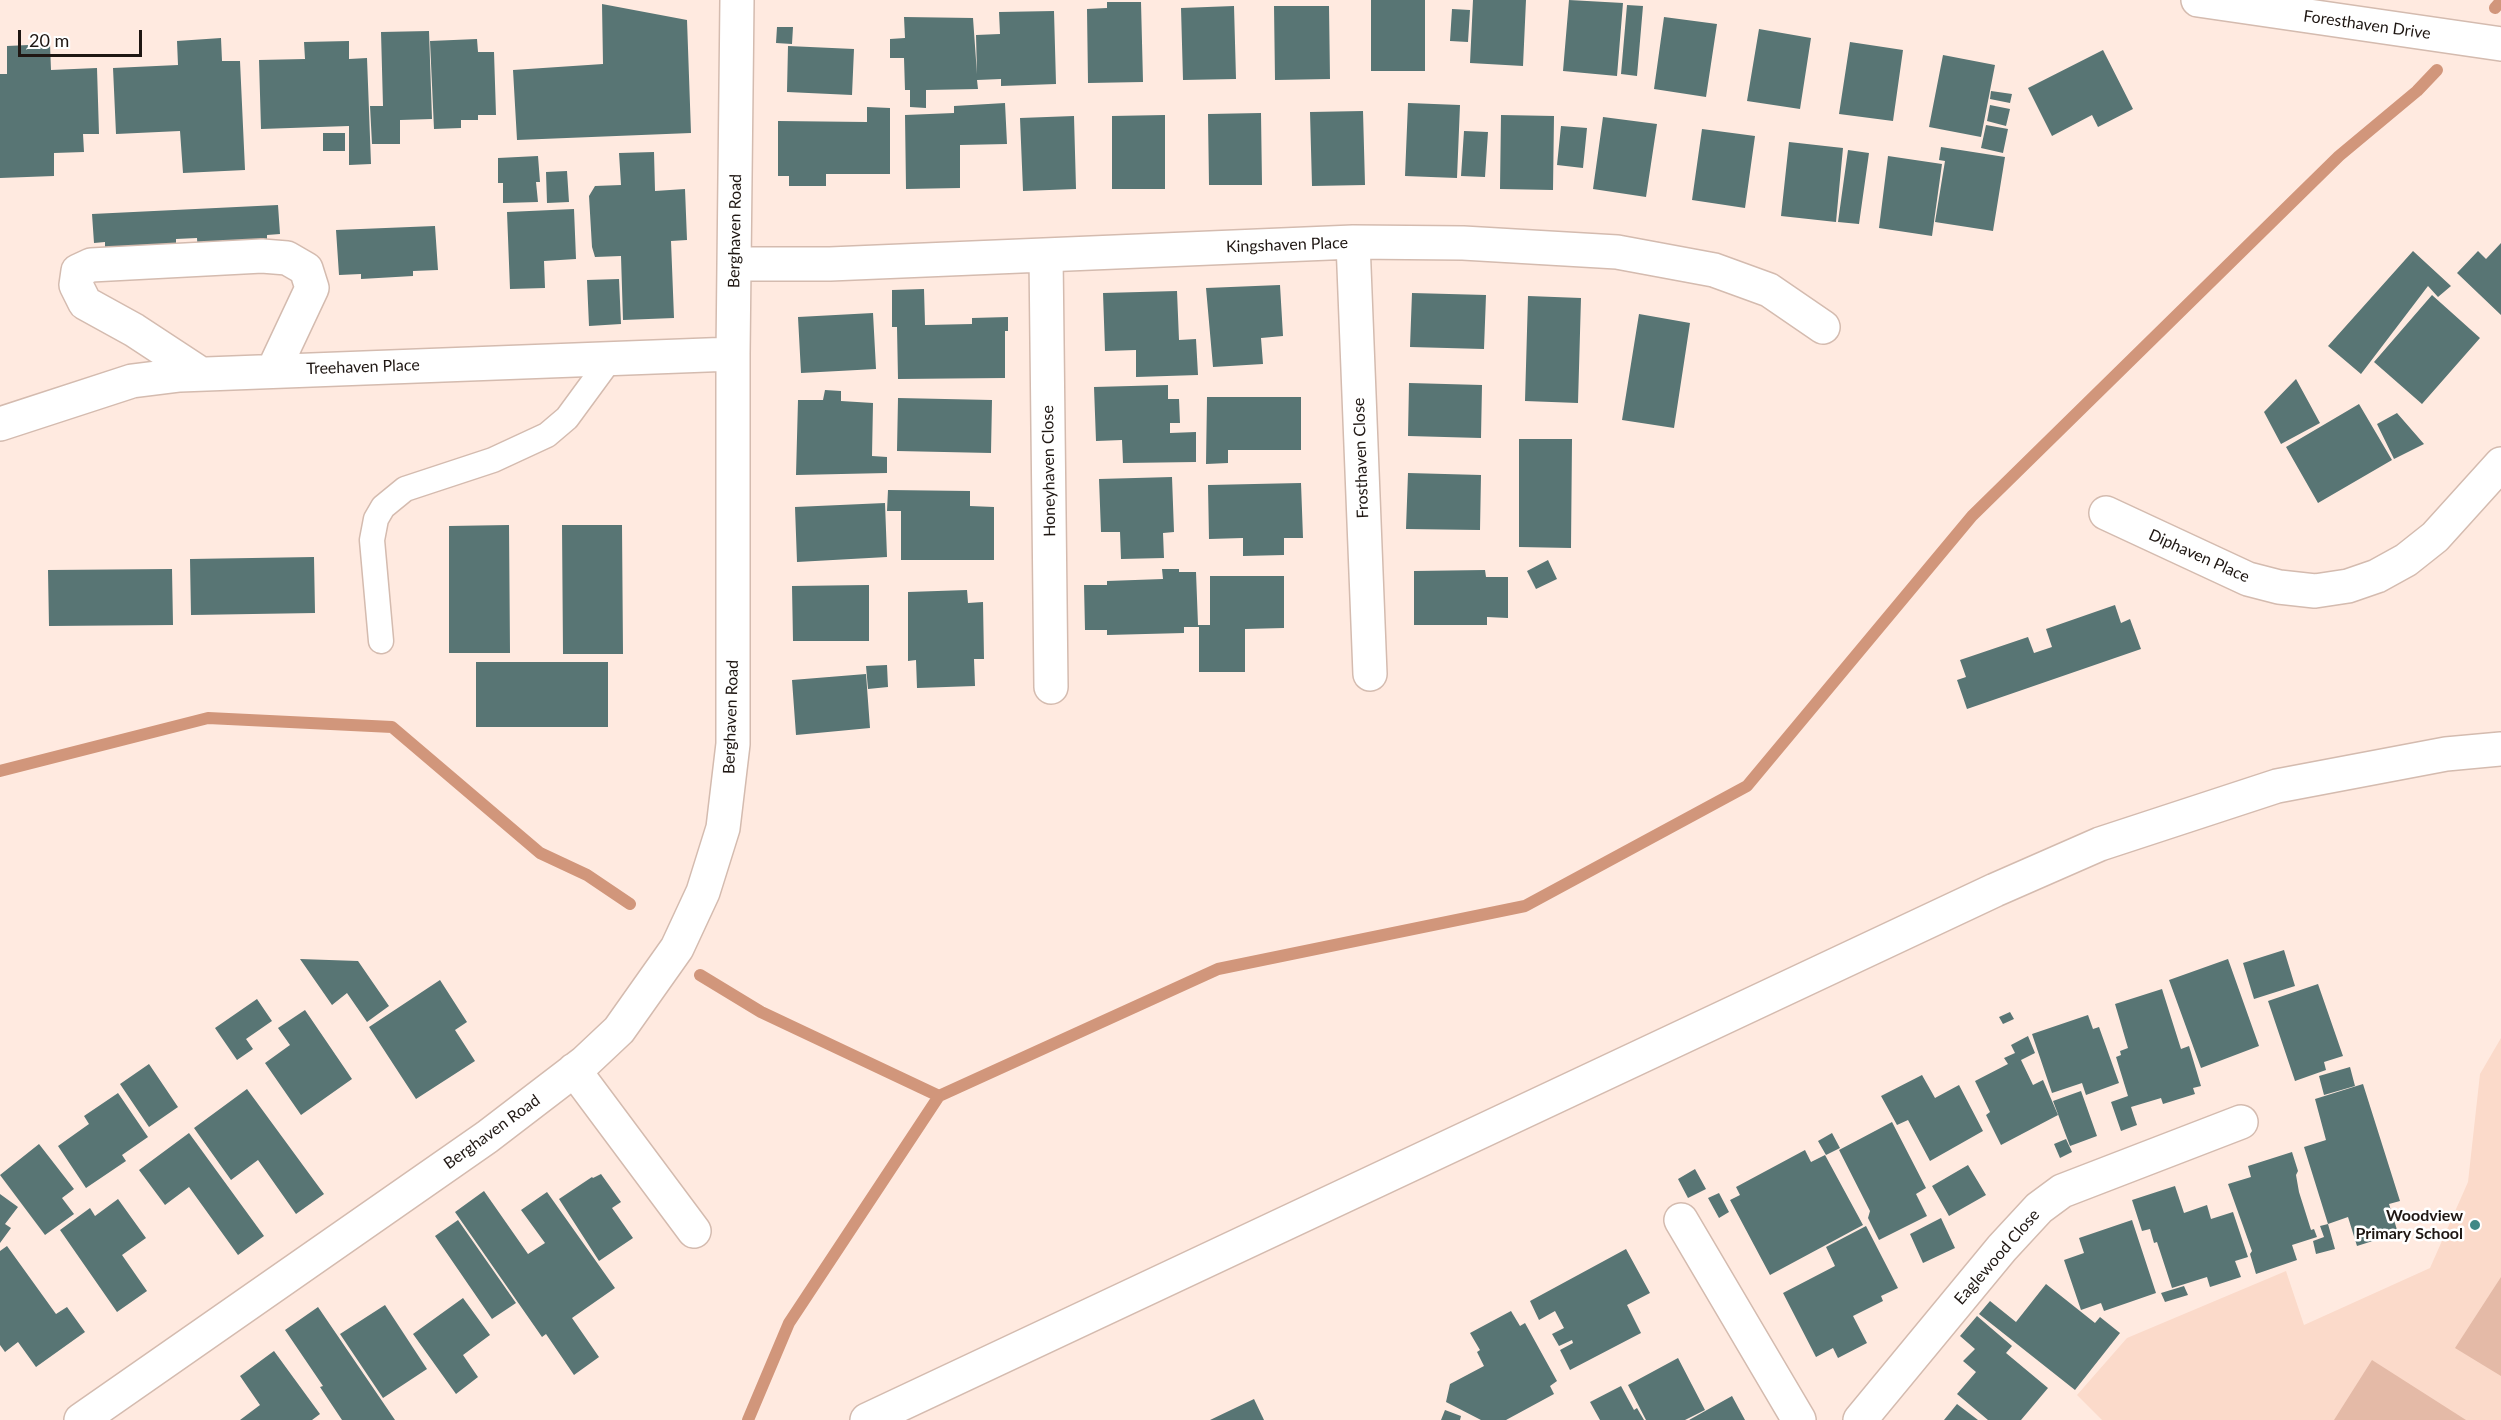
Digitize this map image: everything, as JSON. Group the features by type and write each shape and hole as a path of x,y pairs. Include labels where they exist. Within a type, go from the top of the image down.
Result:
{"street":[{"name":"Berghaven Road","path":"81,1420 487,1137 574,1070 619,1030 677,948 703,892 723,828 733,744 733,354 737,0"},
{"name":"Foresthaven Drive","path":"2198,0 2275,6 2501,44"},
{"name":"Kingshaven Place","path":"735,264 830,264 1353,242 1463,243 1617,252 1714,270 1769,290 1823,327"},
{"name":"Frosthaven Close","path":"1353,242 1370,674"},
{"name":"Honeyhaven Close","path":"1046,255 1051,687"},
{"path":"201,374 134,330 85,303 76,285 78,271 91,265 262,256 287,258 306,269 312,288 273,371"},
{"name":"Treehaven Place","path":"0,424 132,381 201,374 733,354"},
{"name":"Diphaven Place","path":"2106,513 2248,579 2279,587 2315,591 2348,586 2377,576 2406,560 2435,537 2501,464"},
{"path":"867,1420 1995,890 2100,844 2277,786 2446,754 2501,749"},
{"path":"574,1070 694,1231"},
{"name":"Eaglewood Close","path":"1860,1420 2002,1248 2039,1209 2062,1191 2241,1122"},
{"path":"1681,1220 1799,1420"}],"lane":[{"path":"381,640 372,540 376,519 383,507 405,489 493,460 547,435 567,418 611,358"}],"shaded area":[{"name":"Woodview Primary School","path":"2501,1038 2501,1420 2102,1420 2077,1395 2127,1338 2286,1271 2304,1325 2430,1268 2468,1182 2480,1074"},
{"path":"2501,1277 2501,1376 2455,1348"},
{"path":"2372,1360 2466,1420 2334,1420"}],"building":[{"path":"1371,0 1425,0 1425,71 1371,71"},
{"path":"1473,0 1526,0 1523,66 1470,63"},
{"path":"1569,0 1623,3 1617,76 1563,71"},
{"path":"1107,2 1141,2 1143,82 1088,83 1087,9 1107,8"},
{"path":"602,4 687,20 691,133 517,140 513,70 603,64"},
{"path":"1627,5 1643,6 1637,76 1621,74"},
{"path":"1234,6 1236,79 1183,80 1181,8"},
{"path":"1274,6 1329,6 1330,79 1275,80"},
{"path":"1452,9 1470,10 1468,42 1450,41"},
{"path":"1054,11 1056,84 1001,86 1001,79 977,80 978,89 926,90 926,108 910,107 910,90 905,90 904,58 890,58 890,39 905,38 904,17 973,18 977,74 976,35 1000,34 999,12"},
{"path":"1664,17 1717,24 1706,97 1654,89"},
{"path":"777,27 793,27 792,44 776,43"},
{"path":"1759,29 1811,38 1800,109 1747,101"},
{"path":"429,31 432,119 400,120 400,144 372,144 370,106 383,106 381,32"},
{"path":"221,38 222,61 240,61 245,170 183,173 180,131 116,134 113,68 178,65 177,41"},
{"path":"477,39 478,52 494,52 496,115 478,115 478,120 461,120 461,128 434,129 430,41"},
{"path":"349,41 349,59 367,58 371,164 349,165 349,126 261,129 259,60 305,59 304,42"},
{"path":"1850,42 1903,50 1893,121 1839,114"},
{"path":"50,44 51,70 97,68 99,134 83,134 84,152 54,153 54,176 0,178 0,74 7,74 7,46"},
{"path":"788,46 854,49 852,95 787,92"},
{"path":"2103,50 2133,109 2098,127 2092,115 2052,136 2028,88"},
{"path":"1943,55 1995,65 1981,137 1929,127"},
{"path":"1991,91 2012,94 2010,103 1990,99"},
{"path":"1005,103 1007,144 960,145 960,188 906,189 905,115 954,113 954,106"},
{"path":"1408,103 1460,105 1457,178 1405,176"},
{"path":"1990,105 2010,109 2006,126 1987,121"},
{"path":"867,107 890,108 890,174 826,174 826,186 789,186 789,176 778,176 778,121 867,122"},
{"path":"1363,111 1365,185 1312,186 1310,112"},
{"path":"1261,113 1262,185 1209,185 1208,114"},
{"path":"1165,115 1165,189 1112,189 1112,116"},
{"path":"1501,115 1554,116 1553,190 1500,189"},
{"path":"1074,116 1076,189 1023,191 1020,118"},
{"path":"1603,117 1657,124 1646,197 1593,189"},
{"path":"1986,125 2008,129 2003,153 1981,148"},
{"path":"1561,126 1587,128 1583,168 1557,165"},
{"path":"1702,129 1755,136 1745,208 1692,200"},
{"path":"1464,131 1488,132 1485,177 1461,176"},
{"path":"323,133 345,133 345,151 323,151"},
{"path":"1789,142 1843,148 1836,222 1781,216"},
{"path":"1941,147 2005,157 1993,231 1935,222 1945,161 1939,160"},
{"path":"1848,150 1869,153 1859,224 1838,222"},
{"path":"654,152 655,191 685,189 687,240 671,241 674,318 623,320 621,256 595,257 592,247 589,196 595,186 621,185 619,153"},
{"path":"538,156 540,182 536,182 538,202 503,203 503,183 498,183 498,158"},
{"path":"1888,156 1942,164 1932,236 1879,228"},
{"path":"567,171 569,202 547,203 546,172"},
{"path":"278,205 280,234 267,235 267,251 198,254 197,238 176,239 176,255 105,259 105,242 94,243 92,214"},
{"path":"574,209 576,259 544,261 545,288 510,289 507,212"},
{"path":"435,226 438,270 413,271 413,276 361,279 361,274 339,275 336,230"},
{"path":"2501,243 2501,315 2457,273 2478,251 2486,259"},
{"path":"2413,251 2451,286 2438,297 2428,286 2361,374 2328,346"},
{"path":"619,279 621,324 589,326 587,280"},
{"path":"1280,285 1283,336 1261,338 1263,364 1213,367 1206,288"},
{"path":"924,289 925,325 972,324 972,318 1008,317 1008,331 1005,331 1005,378 898,379 897,327 892,327 892,290"},
{"path":"1177,291 1179,340 1196,339 1198,375 1136,377 1136,350 1105,351 1103,293"},
{"path":"1412,293 1486,295 1484,349 1410,347"},
{"path":"2432,295 2480,338 2422,404 2374,362"},
{"path":"1528,296 1581,298 1578,403 1525,401"},
{"path":"873,313 876,369 801,373 798,317"},
{"path":"1639,314 1690,323 1674,428 1622,420"},
{"path":"2296,379 2320,423 2281,444 2264,412"},
{"path":"1409,383 1482,385 1481,438 1408,436"},
{"path":"1168,385 1168,399 1179,399 1180,423 1170,423 1170,433 1196,432 1196,462 1123,463 1122,440 1096,441 1094,387"},
{"path":"825,390 841,391 841,401 873,403 872,456 887,457 887,473 796,475 798,400 823,400"},
{"path":"1207,397 1301,397 1301,450 1228,450 1228,463 1206,464"},
{"path":"898,398 992,400 991,453 897,451"},
{"path":"2359,404 2392,460 2318,503 2286,447"},
{"path":"2397,413 2424,444 2394,459 2377,424"},
{"path":"1519,439 1572,439 1571,548 1519,547"},
{"path":"1408,473 1481,475 1480,530 1406,529"},
{"path":"1172,477 1174,532 1163,533 1164,558 1121,559 1120,532 1101,532 1099,479"},
{"path":"1301,483 1303,538 1284,538 1284,555 1243,556 1243,538 1209,539 1208,485"},
{"path":"888,490 970,491 970,506 994,507 994,560 901,560 901,511 887,511"},
{"path":"885,503 887,557 797,562 795,507"},
{"path":"509,525 510,653 449,653 449,526"},
{"path":"562,525 622,525 623,654 563,654"},
{"path":"314,557 315,613 191,615 190,559"},
{"path":"1548,560 1557,579 1536,589 1527,571"},
{"path":"172,569 173,625 49,626 48,570"},
{"path":"1162,569 1196,572 1198,625 1210,625 1210,576 1284,576 1284,628 1245,629 1245,672 1199,672 1199,627 1184,627 1184,633 1107,635 1107,630 1085,630 1084,585 1107,585 1107,581 1163,579"},
{"path":"1485,570 1486,577 1508,577 1508,618 1487,617 1487,625 1414,625 1414,571"},
{"path":"869,585 869,641 793,641 792,586"},
{"path":"967,590 968,603 983,602 984,659 974,659 975,686 917,688 916,660 908,661 908,592"},
{"path":"2115,605 2121,623 2130,619 2141,649 1967,709 1957,680 1966,677 1960,660 2028,637 2034,653 2052,647 2046,629"},
{"path":"476,662 608,662 608,727 476,727"},
{"path":"887,665 888,687 868,689 866,666"},
{"path":"866,674 870,728 796,735 792,680"},
{"path":"2284,950 2295,986 2254,999 2243,963"},
{"path":"300,959 358,961 389,1006 367,1022 347,993 332,1005"},
{"path":"2228,959 2259,1046 2201,1068 2169,980"},
{"path":"440,980 467,1022 455,1030 475,1061 416,1099 369,1027"},
{"path":"2318,984 2343,1056 2324,1062 2326,1070 2295,1081 2268,1001"},
{"path":"2162,989 2181,1049 2189,1046 2201,1086 2193,1088 2195,1094 2163,1104 2161,1098 2131,1107 2137,1125 2121,1131 2111,1102 2128,1096 2116,1057 2121,1055 2120,1051 2128,1048 2115,1004"},
{"path":"257,999 272,1021 246,1039 253,1049 237,1060 215,1028"},
{"path":"305,1010 352,1079 301,1115 265,1063 290,1045 278,1028"},
{"path":"2010,1012 2014,1019 2003,1024 1999,1017"},
{"path":"2088,1015 2093,1029 2099,1027 2119,1083 2086,1095 2082,1083 2052,1093 2032,1034"},
{"path":"2028,1036 2035,1053 2021,1060 2033,1085 2043,1080 2058,1115 2001,1145 1986,1115 1990,1112 1975,1081 2008,1064 2004,1058 2015,1053 2011,1045"},
{"path":"149,1064 178,1107 149,1127 120,1084"},
{"path":"2350,1067 2355,1086 2324,1095 2319,1076"},
{"path":"1922,1075 1935,1098 1959,1085 1983,1131 1930,1161 1908,1120 1897,1125 1881,1096"},
{"path":"2363,1084 2400,1201 2389,1204 2398,1233 2357,1246 2348,1217 2328,1224 2304,1147 2326,1140 2315,1099"},
{"path":"247,1089 324,1194 296,1214 258,1160 231,1180 194,1128"},
{"path":"2081,1091 2097,1136 2070,1146 2053,1101"},
{"path":"118,1093 148,1137 122,1155 126,1161 86,1188 58,1146 89,1124 84,1116"},
{"path":"1892,1122 1926,1188 1916,1194 1927,1216 1879,1240 1868,1218 1870,1211 1839,1150"},
{"path":"189,1133 264,1236 238,1255 189,1187 165,1205 139,1170"},
{"path":"1832,1133 1840,1148 1826,1155 1818,1141"},
{"path":"2066,1139 2072,1152 2060,1158 2054,1144"},
{"path":"39,1144 74,1189 62,1198 74,1214 45,1235 0,1175"},
{"path":"1805,1150 1811,1162 1825,1155 1863,1225 1770,1275 1730,1200 1740,1195 1736,1187"},
{"path":"2292,1152 2298,1171 2296,1175 2299,1192 2311,1230 2314,1229 2317,1237 2292,1245 2297,1260 2256,1274 2250,1254 2252,1251 2228,1184 2251,1177 2248,1166"},
{"path":"1968,1165 1986,1195 1949,1216 1932,1186"},
{"path":"1695,1169 1706,1189 1688,1198 1678,1179"},
{"path":"601,1174 621,1202 612,1208 633,1238 599,1261 559,1199 592,1177"},
{"path":"2175,1186 2184,1213 2207,1205 2211,1219 2233,1212 2248,1257 2235,1261 2241,1277 2210,1287 2207,1277 2172,1288 2157,1242 2154,1243 2150,1229 2142,1231 2132,1200"},
{"path":"484,1191 528,1254 545,1243 521,1210 547,1192 615,1288 572,1318 599,1357 574,1375 546,1334 542,1337 455,1212"},
{"path":"1719,1193 1729,1212 1719,1218 1708,1198"},
{"path":"0,1194 18,1207 5,1224 11,1228 0,1243"},
{"path":"118,1199 146,1238 122,1255 147,1291 117,1312 60,1230 90,1208 95,1216"},
{"path":"1941,1218 1955,1248 1923,1263 1910,1234"},
{"path":"458,1220 516,1303 492,1319 435,1236"},
{"path":"2132,1220 2156,1293 2104,1311 2101,1303 2081,1310 2064,1260 2084,1253 2079,1238"},
{"path":"2328,1224 2335,1249 2316,1254 2313,1241 2324,1237 2320,1226"},
{"path":"1866,1226 1898,1288 1881,1296 1883,1301 1853,1316 1867,1343 1838,1358 1833,1348 1816,1357 1783,1293 1835,1266 1826,1247"},
{"path":"7,1246 56,1314 67,1307 85,1332 36,1367 18,1342 5,1352 0,1345 0,1251"},
{"path":"1626,1249 1650,1293 1627,1305 1641,1333 1570,1370 1560,1350 1573,1343 1572,1340 1559,1346 1552,1334 1564,1328 1555,1311 1539,1320 1530,1301"},
{"path":"2046,1284 2095,1323 2100,1317 2120,1333 2075,1390 1979,1314 1990,1301 2016,1322"},
{"path":"2184,1286 2188,1295 2165,1302 2161,1293"},
{"path":"463,1298 490,1335 463,1355 478,1377 456,1394 413,1334"},
{"path":"385,1305 427,1369 383,1398 340,1334"},
{"path":"318,1307 395,1420 342,1420 320,1387 323,1386 285,1330"},
{"path":"1511,1311 1520,1326 1525,1323 1557,1381 1550,1386 1554,1394 1506,1420 1481,1420 1446,1402 1450,1384 1484,1366 1477,1352 1480,1350 1470,1333"},
{"path":"1977,1316 2012,1346 2006,1353 2048,1388 2021,1420 1988,1420 1957,1394 1976,1372 1963,1361 1975,1349 1960,1336"},
{"path":"274,1351 320,1414 312,1420 240,1420 260,1405 240,1376"},
{"path":"1678,1358 1705,1410 1685,1420 1646,1420 1628,1385"},
{"path":"1621,1386 1634,1410 1637,1408 1644,1420 1600,1420 1590,1402"},
{"path":"1732,1396 1745,1420 1689,1420"},
{"path":"1254,1399 1264,1420 1210,1420"},
{"path":"1957,1404 1978,1420 1944,1420"},
{"path":"1445,1410 1461,1416 1460,1420 1441,1420"}],"waterway":[{"path":"2495,8 2501,1"},
{"path":"700,975 761,1012 939,1096 1218,969 1525,906 1747,786 1972,516 2339,156 2417,91 2437,70"},
{"path":"0,771 208,718 392,727 540,853 587,875 630,904"},
{"path":"748,1420 789,1323 939,1096"}],"place":[{"name":"Woodview Primary School","path":"2475,1225"}]}
